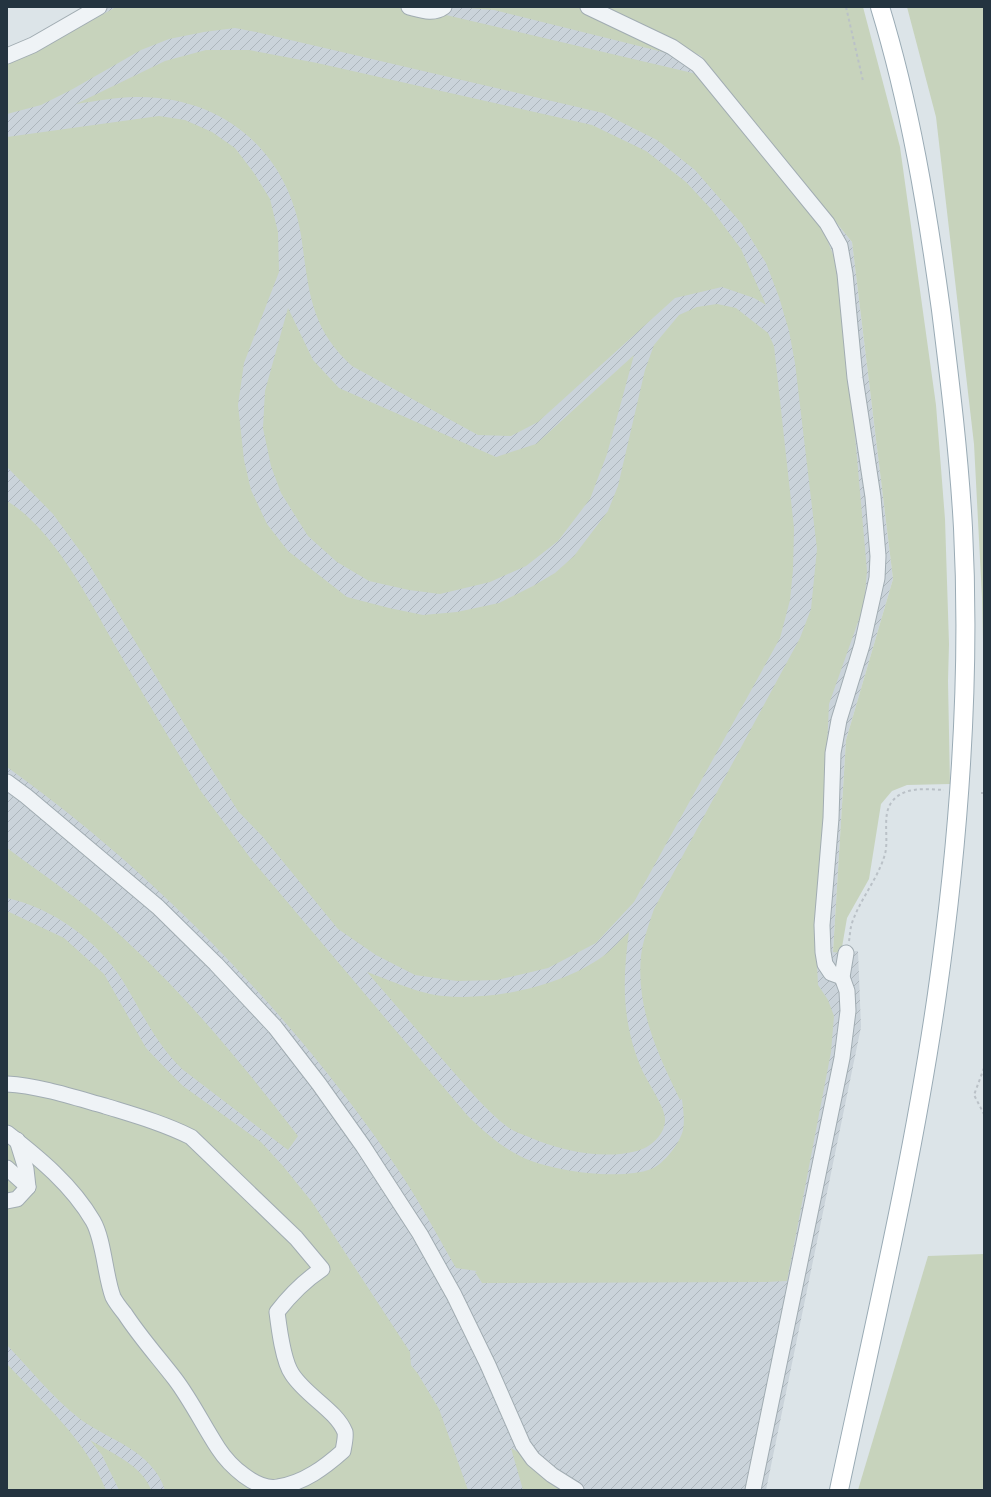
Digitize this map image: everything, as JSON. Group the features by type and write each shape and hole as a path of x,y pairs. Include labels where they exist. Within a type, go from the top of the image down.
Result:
{"main road":[{"path":"839,1490 920,1098 937,995 952,877 963,724 965,628 963,532 953,404 926,213 906,106 880,7"}],"lane":[{"path":"7,56 32,45 99,7"},
{"path":"409,7 428,11 439,11 444,7"},
{"path":"588,7 672,47 698,65 827,223 840,246 845,274 855,378 873,497 878,556 877,578 862,644 839,720 834,753 831,818 822,925 825,964 831,973 842,977"},
{"path":"7,782 26,796 158,907 216,964 275,1027 319,1084 363,1146 420,1234 454,1295 488,1365 523,1445 533,1459 552,1475 576,1490"},
{"path":"753,1490 842,1058 848,1011 847,991 842,977 846,953"},
{"path":"7,1084 22,1085 81,1099 172,1127 191,1137 296,1238 322,1269 295,1289 277,1312 281,1338 291,1373 313,1398 334,1415 345,1434 343,1450 324,1468 297,1481 277,1487 259,1484 237,1472 218,1449 175,1378 140,1337 113,1297 94,1223 74,1193 12,1136"},
{"path":"7,1201 17,1199 28,1187 26,1169 12,1136"},
{"path":"7,1168 28,1187"}],"path":[{"path":"846,7 863,80"},
{"path":"846,953 852,922 881,868 887,845 887,820 890,804 898,796 912,789 944,790"},
{"path":"984,1068 974,1095 984,1114"}],"shaded area":[{"path":"86,7 604,7 701,56 852,242 893,579 846,740 833,952 858,951 861,1027 766,1490 7,1490 7,50 12,49"}],"green space":[{"path":"116,7 394,7 436,16 446,15 701,75 819,219 834,257 846,334 867,571 864,605 829,704 817,966 818,985 828,1000 834,1016 831,1052 787,1281 482,1283 475,1272 477,1271 456,1268 408,1185 361,1117 318,1061 271,1006 222,953 171,902 118,854 63,809 7,767 7,501 24,513 40,529 70,568 200,790 251,859 467,1115 506,1148 520,1156 548,1166 585,1173 622,1174 638,1173 651,1169 661,1163 679,1141 684,1126 684,1118 682,1099 680,1100 664,1066 650,1031 645,1013 640,976 641,956 645,938 654,909 800,638 811,609 817,549 795,363 789,331 779,297 766,263 742,224 695,170 657,140 603,113 256,32 235,28 169,39 141,50 71,90 41,105 7,114 7,61 55,41"},
{"path":"455,7 580,7 669,50 667,53 494,10"},
{"path":"604,7 863,7 900,147 936,405 945,519 949,644 948,681 950,784 907,785 892,791 881,804 869,879 847,918 841,953 833,952 846,740 893,579 852,242 701,56"},
{"path":"907,7 984,7 984,688 982,597 974,444 936,117"},
{"path":"206,50 249,50 317,63 592,125 646,151 686,182 712,210 741,249 766,305 754,298 722,287 675,298 538,422 511,436 478,435 352,366 327,337 313,306 306,273 301,235 293,205 281,177 265,154 246,134 222,118 196,106 167,99 128,97 76,104 165,61"},
{"path":"159,116 185,120 212,132 235,148 254,173 270,199 278,232 279,272 244,363 238,405 244,460 251,490 267,524 288,551 347,597 423,615 457,612 499,603 533,586 555,573 574,556 608,511 618,486 645,370 654,345 679,315 697,307 717,304 736,308 768,333 774,346 794,528 793,570 790,600 780,638 634,902 596,943 548,968 497,980 457,981 415,975 376,955 338,929 263,837 238,811 201,752 86,559 53,514 7,467 7,137"},
{"path":"288,308 313,360 339,388 496,457 536,444 634,355 607,454 590,499 558,541 526,566 490,582 440,594 409,590 369,581 337,562 308,536 281,493 271,466 263,428 265,391"},
{"path":"7,848 98,916 162,975 255,1081 298,1136 288,1150 182,1069 172,1059 156,1038 113,966 87,940 73,928 57,918 24,903 7,898"},
{"path":"7,911 64,938 104,974 146,1048 183,1086 261,1142 283,1166 312,1202 410,1352 411,1365 439,1409 468,1490 165,1490 159,1476 150,1465 129,1448 92,1427 70,1411 51,1393 7,1345"},
{"path":"629,932 625,968 625,1002 627,1019 635,1053 642,1070 662,1108 665,1125 660,1135 652,1144 637,1151 624,1154 610,1155 582,1153 568,1150 541,1142 509,1128 478,1100 367,972 434,995 463,997 504,994 547,983 567,976 602,957"},
{"path":"984,1254 984,1490 858,1490 928,1256"},
{"path":"7,1364 75,1438 87,1455 106,1490 7,1490"},
{"path":"90,1440 125,1460 141,1473 151,1490 119,1490 102,1455"},
{"path":"511,1448 523,1455 569,1490 523,1490"}]}
